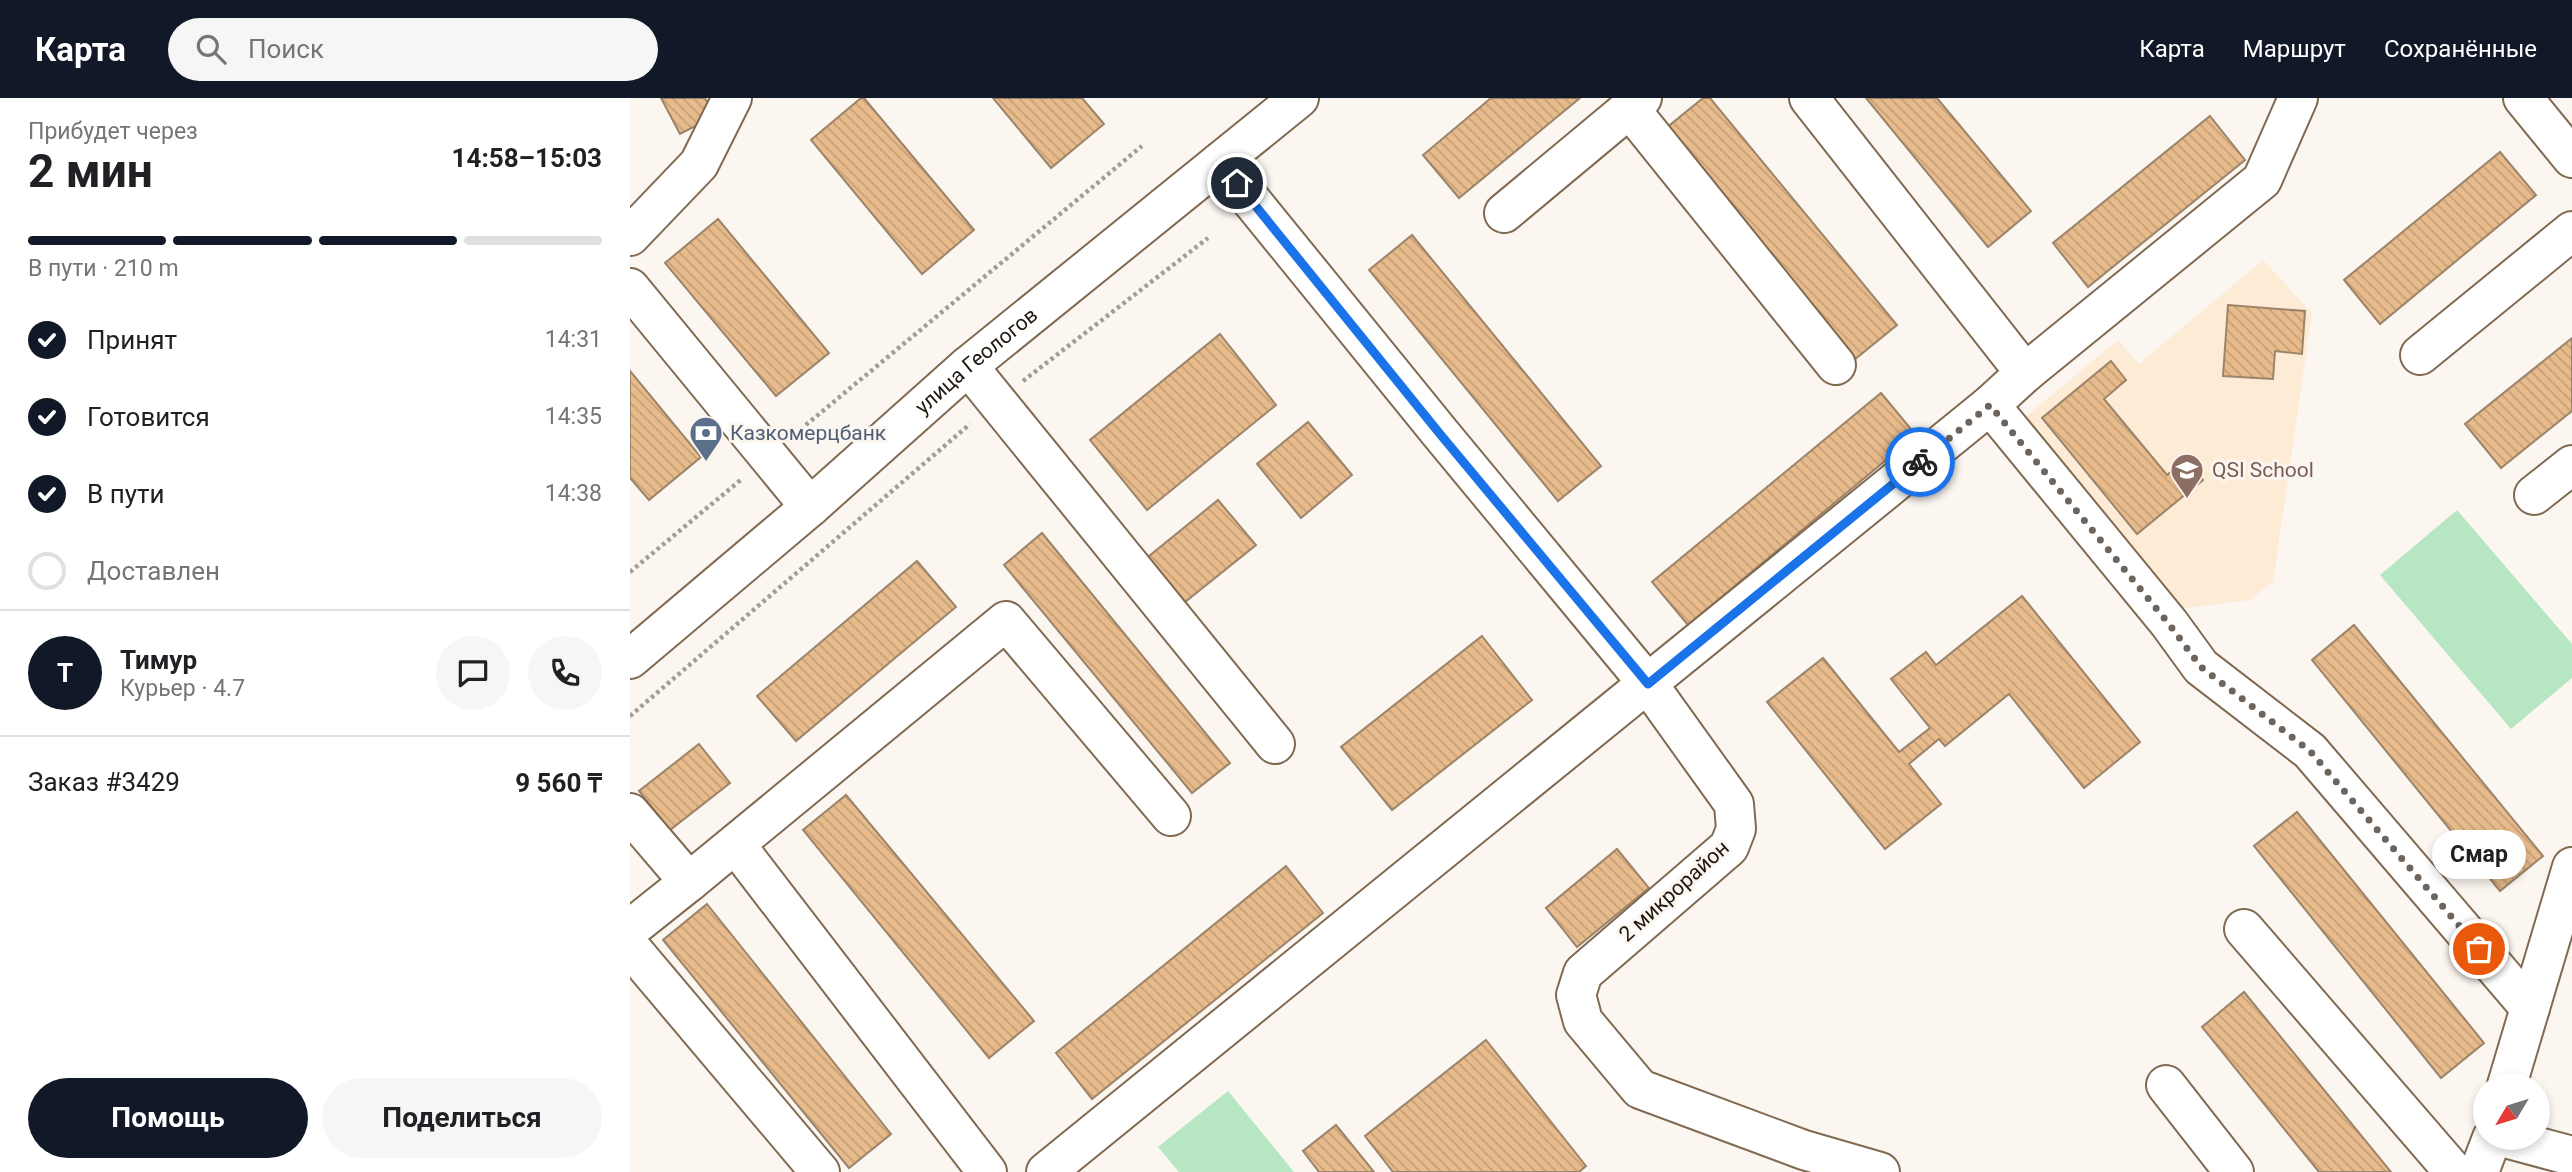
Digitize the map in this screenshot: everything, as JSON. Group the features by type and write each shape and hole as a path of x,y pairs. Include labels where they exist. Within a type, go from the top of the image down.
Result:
{"street":[{"path":"630,236 699,164 732,98"},
{"name":"улица Геологов","path":"630,659 810,507 968,366 1299,98"},
{"path":"1809,98 2025,373"},
{"path":"1046,1172 1990,405 2025,373 2262,180 2298,98"},
{"path":"2523,98 2572,158"},
{"path":"1504,213 1636,104 1836,365"},
{"name":"2 микрорайон","path":"1220,162 1440,434 1648,684 1734,804 1736,829 1729,846 1583,973 1576,995 1583,1021 1640,1089 1794,1161 1880,1172"},
{"path":"2420,355 2572,231"},
{"path":"630,288 810,507"},
{"path":"968,366 1275,744"},
{"path":"1990,405 2201,667 2310,751 2530,1008"},
{"path":"2534,495 2572,465"},
{"path":"630,929 736,845 1006,621 1171,816"},
{"path":"630,813 689,882"},
{"path":"736,845 986,1172"},
{"path":"2511,1073 2530,1008 2557,975 2572,867"},
{"path":"2244,929 2454,1172"},
{"path":"630,947 820,1172"},
{"path":"2166,1085 2234,1172"},
{"path":"2479,1172 2487,1150"},
{"path":"2550,1150 2572,1156"}],"path":[{"path":"630,572 1142,146"},
{"path":"630,716 997,400 1208,238"}],"shaded area":[{"name":"QSI School","path":"2263,260 2312,313 2273,582 2250,600 2177,609 2023,419 2118,340 2139,364"}],"green space":[{"path":"2457,510 2572,644 2572,678 2511,729 2380,575"},
{"path":"1228,1091 1294,1172 1179,1172 1158,1147"}],"building":[{"path":"661,98 705,98 715,116 680,134"},
{"path":"864,98 974,230 922,274 811,140"},
{"path":"993,98 1082,98 1104,124 1051,168"},
{"path":"1491,98 1580,98 1459,198 1423,155"},
{"path":"1703,98 1710,98 1897,325 1854,360 1665,129"},
{"path":"1866,98 1937,98 2031,211 1988,247"},
{"path":"2210,116 2245,160 2088,287 2053,243"},
{"path":"2500,152 2536,195 2380,324 2344,280"},
{"path":"718,219 829,353 776,396 665,263"},
{"path":"1412,235 1601,466 1558,501 1369,270"},
{"path":"2228,305 2305,311 2302,354 2275,351 2273,379 2223,376"},
{"path":"1220,334 1276,405 1147,510 1090,440"},
{"path":"2572,338 2572,411 2501,468 2465,424"},
{"path":"2111,361 2126,380 2104,399 2167,475 2186,459 2203,480 2137,534 2042,418"},
{"path":"630,371 701,457 649,500 630,478"},
{"path":"1881,393 1916,435 1688,625 1652,582"},
{"path":"1308,422 1352,475 1301,518 1257,464"},
{"path":"1218,500 1256,545 1180,606 1143,561"},
{"path":"1042,533 1230,763 1192,793 1004,565"},
{"path":"917,561 956,607 796,741 757,696"},
{"path":"2022,596 2140,742 2084,788 2009,694 1945,746 1939,739 1909,764 1941,804 1885,849 1767,702 1823,658 1899,752 1930,728 1891,679 1926,652 1936,665"},
{"path":"2354,625 2543,856 2500,891 2312,660"},
{"path":"1482,636 1532,700 1392,810 1341,747"},
{"path":"699,744 730,783 670,830 639,791"},
{"path":"846,795 1034,1021 989,1058 803,830"},
{"path":"2297,812 2484,1043 2441,1078 2254,846"},
{"path":"1617,849 1649,888 1577,947 1546,908"},
{"path":"1286,866 1323,913 1092,1099 1056,1053"},
{"path":"707,904 891,1134 849,1168 663,940"},
{"path":"2244,992 2391,1172 2319,1172 2202,1027"},
{"path":"1486,1040 1586,1166 1579,1172 1393,1172 1365,1136"},
{"path":"1336,1125 1374,1172 1319,1172 1303,1151"}],"way so far":[{"path":"1920,462 1990,405 2201,667 2245,704 2310,751 2479,949"}],"place":[{"name":"Казкомерцбанк","path":"706,463"},
{"name":"QSI School","path":"2187,500"},
{"name":"Смар","path":"2479,949"}],"route":[{"path":"1237,183 1440,434 1648,684 1920,462"}]}
